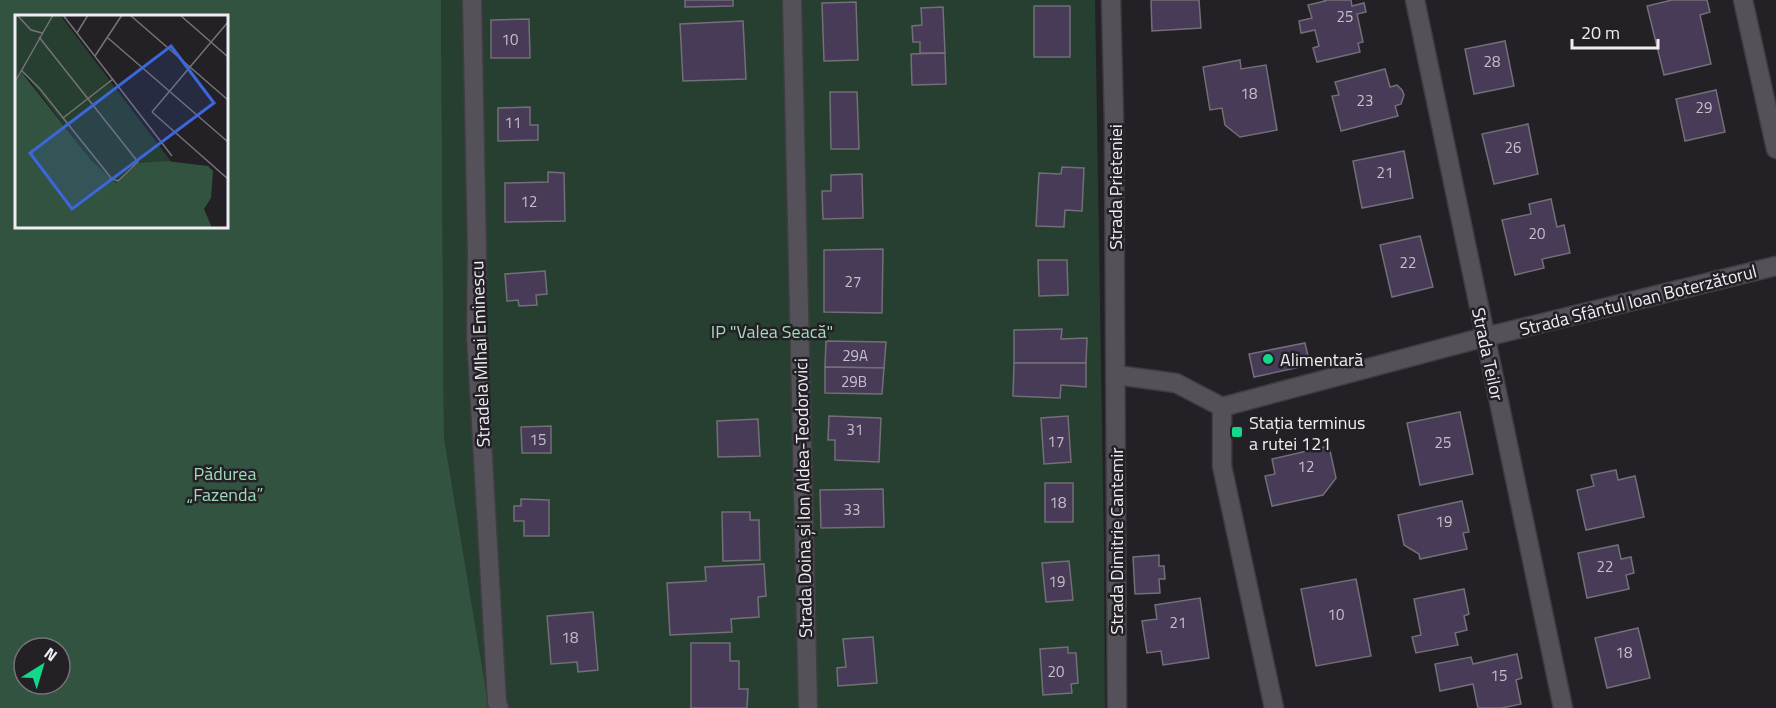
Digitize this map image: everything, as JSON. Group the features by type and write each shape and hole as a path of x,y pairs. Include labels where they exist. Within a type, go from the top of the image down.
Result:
{"street":[{"name":"Stradela MIhai Eminescu","path":"472,0 477,252 476,336 496,702 499,708"},
{"name":"Strada Doina și Ion Aldea-Teodorovici","path":"792,0 808,708"},
{"name":"Strada Prieteniei","path":"1111,0 1116,375"},
{"name":"Strada Teilor","path":"1415,0 1563,708"},
{"path":"1743,0 1776,150"},
{"name":"Strada Sfântul Ioan Boterzătorul","path":"1222,407 1485,337 1776,266"},
{"path":"1116,375 1176,383 1222,407 1222,466 1274,708"},
{"name":"Strada Dimitrie Cantemir","path":"1116,375 1117,708"}],"green space":[{"name":"Pădurea „Fazenda”","path":"0,0 441,0 444,437 489,708 0,708"},
{"name":"IP \"Valea Seacă\"","path":"441,0 1095,0 1105,708 489,708 444,437"}],"building":[{"path":"685,0 733,0 733,6 685,7"},
{"path":"1151,0 1199,0 1201,28 1152,31"},
{"path":"1324,0 1351,0 1352,6 1364,3 1366,12 1357,14 1363,42 1358,43 1360,52 1317,62 1313,48 1319,46 1315,30 1301,33 1299,21 1312,18 1308,5"},
{"path":"1672,0 1707,0 1710,12 1700,15 1711,64 1664,75 1647,6"},
{"path":"856,2 858,60 824,61 822,3"},
{"path":"1034,6 1070,6 1070,57 1034,57"},
{"path":"943,7 945,53 920,53 920,42 913,42 912,26 922,25 921,8"},
{"path":"529,19 530,58 491,58 491,20"},
{"path":"743,21 746,79 683,81 680,24"},
{"path":"1505,41 1514,86 1474,94 1465,49"},
{"path":"945,53 946,84 912,85 911,54"},
{"path":"1240,60 1241,69 1266,65 1277,130 1240,137 1225,125 1222,108 1210,110 1203,67"},
{"path":"1385,69 1390,87 1397,85 1404,95 1401,104 1395,106 1398,116 1341,131 1332,96 1339,95 1335,82"},
{"path":"1716,90 1725,132 1685,141 1676,99"},
{"path":"830,92 857,92 859,149 831,149"},
{"path":"530,107 530,125 538,125 538,140 498,141 498,108"},
{"path":"1528,124 1538,174 1494,184 1482,134"},
{"path":"1404,151 1413,198 1362,208 1353,161"},
{"path":"1062,167 1084,168 1082,211 1065,210 1064,227 1036,226 1039,173 1061,174"},
{"path":"548,172 564,173 565,221 505,222 505,183 548,182"},
{"path":"862,174 863,218 823,219 822,191 831,191 831,175"},
{"path":"1551,199 1557,227 1564,225 1570,253 1542,259 1544,268 1515,275 1502,220 1531,214 1529,204"},
{"path":"1420,236 1433,287 1392,297 1380,245"},
{"path":"883,249 882,313 824,312 824,250"},
{"path":"1038,260 1067,260 1068,295 1039,296"},
{"path":"545,271 547,294 536,295 537,305 519,306 518,300 507,301 505,274"},
{"path":"1062,329 1061,339 1087,338 1086,363 1014,363 1014,330"},
{"path":"826,341 886,342 884,368 825,367"},
{"path":"1305,343 1310,365 1254,377 1249,354"},
{"path":"1014,363 1086,363 1086,387 1061,385 1060,398 1013,396"},
{"path":"825,367 884,368 882,394 825,393"},
{"path":"1460,412 1473,474 1420,485 1407,423"},
{"path":"829,416 881,418 879,462 835,460 835,440 828,440"},
{"path":"1068,416 1071,462 1044,464 1041,418"},
{"path":"758,419 760,456 718,457 717,421"},
{"path":"551,426 551,453 522,453 521,427"},
{"path":"1329,446 1336,478 1323,495 1272,506 1265,476 1275,474 1272,459"},
{"path":"1616,470 1618,480 1635,476 1644,517 1586,530 1577,490 1594,486 1591,475"},
{"path":"1045,483 1073,483 1073,522 1045,522"},
{"path":"883,489 884,527 821,528 820,490"},
{"path":"521,499 549,500 549,536 524,536 524,521 514,521 514,506 521,506"},
{"path":"1462,501 1469,532 1463,533 1467,549 1420,559 1419,554 1404,545 1398,515"},
{"path":"722,512 750,512 750,520 759,520 760,560 723,561"},
{"path":"1618,545 1621,559 1631,557 1634,573 1626,575 1629,589 1587,598 1578,553"},
{"path":"1159,555 1159,566 1164,566 1165,579 1159,579 1160,593 1135,594 1133,557"},
{"path":"1069,561 1073,600 1046,602 1042,563"},
{"path":"764,564 766,596 758,597 759,617 731,619 732,632 670,635 667,583 706,581 705,567"},
{"path":"1356,579 1371,656 1316,666 1301,589"},
{"path":"1464,589 1469,614 1464,616 1467,630 1455,633 1458,645 1416,653 1412,637 1421,635 1414,599"},
{"path":"1200,598 1209,658 1163,665 1161,651 1147,653 1142,621 1157,619 1155,605"},
{"path":"593,612 598,670 578,672 577,662 551,664 547,616"},
{"path":"1638,628 1650,678 1607,688 1595,638"},
{"path":"873,637 877,683 838,686 837,668 846,667 843,639"},
{"path":"691,643 730,643 730,661 739,661 739,689 748,689 747,708 691,708"},
{"path":"1068,647 1068,653 1076,653 1078,683 1071,684 1072,693 1043,695 1040,649"},
{"path":"1517,654 1522,678 1516,680 1521,704 1502,708 1478,708 1473,684 1440,691 1435,664 1471,657 1473,664"}],"place":[{"name":"Alimentară","path":"1268,359"},
{"name":"Stația terminus a rutei 121","path":"1237,432"}]}
